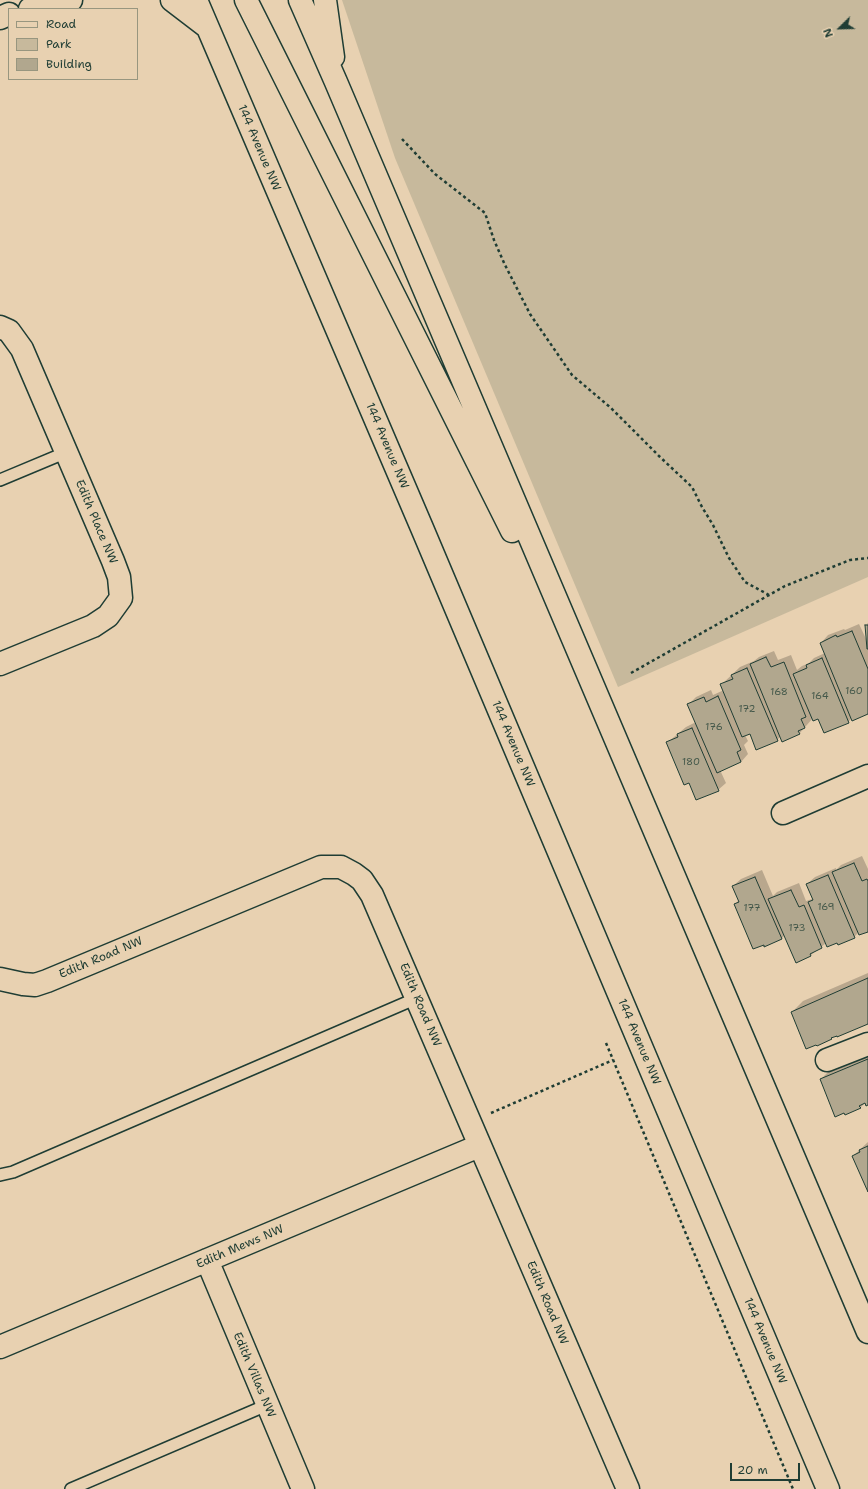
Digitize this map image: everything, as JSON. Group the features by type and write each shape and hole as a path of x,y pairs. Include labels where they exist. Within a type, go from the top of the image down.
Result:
{"main road":[{"path":"23,8 40,0"},
{"path":"35,8 71,0"},
{"path":"172,0 208,29"},
{"name":"144 Avenue NW","path":"196,0 422,528 828,1489"},
{"path":"246,0 610,727"},
{"path":"300,0 868,1332"},
{"path":"325,0 336,82"},
{"name":"Edith Place NW","path":"0,327 9,331 22,349 113,561 119,577 121,598 108,616 93,626 0,664"},
{"path":"782,814 868,776"},
{"name":"Edith Road NW","path":"0,979 23,984 35,984 47,981 321,867 341,867 362,880 372,895 417,998 479,1146 628,1489"},
{"path":"827,1060 868,1044"},
{"name":"Edith Mews NW","path":"0,1346 479,1146"},
{"name":"Edith Villas NW","path":"207,1260 303,1489"},
{"path":"786,1390 840,1489"}],"lane":[{"path":"0,480 67,452"},
{"path":"0,1175 28,1165 417,998"},
{"path":"71,1489 267,1405"}],"path":[{"path":"402,139 435,174 486,213 494,240 530,314 572,375 611,408 692,487 729,558 745,582 769,595"},
{"path":"631,673 785,586 850,560 868,558"},
{"path":"606,1043 793,1489"},
{"path":"486,1115 613,1060"}],"green space":[{"path":"342,0 868,0 868,577 618,687 395,158"}],"building":[{"path":"865,625 868,625 868,649 867,649"},
{"path":"852,631 868,669 868,714 852,721 820,643 836,635 837,637"},
{"path":"766,657 771,667 784,662 806,717 801,719 805,728 798,731 800,734 782,742 750,664"},
{"path":"822,658 849,723 824,733 818,719 813,721 793,674 807,668 806,665"},
{"path":"747,668 778,741 756,750 750,734 742,737 720,684 733,679 731,675"},
{"path":"718,696 741,750 737,752 741,762 717,773 687,704 704,697 706,702"},
{"path":"692,728 719,791 696,800 689,783 684,785 666,742 678,737 677,734"},
{"path":"854,863 862,881 867,879 868,881 868,932 859,935 832,872"},
{"path":"828,875 855,938 838,945 837,943 827,947 808,902 813,900 806,884"},
{"path":"755,877 782,939 764,947 764,945 753,949 734,904 739,902 732,886"},
{"path":"791,890 799,907 804,905 822,948 810,954 811,956 796,963 768,899"},
{"path":"868,978 868,1024 831,1038 832,1039 817,1046 816,1045 806,1049 791,1012"},
{"path":"868,1059 868,1105 866,1106 865,1103 859,1106 861,1108 845,1115 844,1113 835,1117 820,1079"},
{"path":"868,1146 868,1192 852,1156 860,1152 859,1150"}]}
